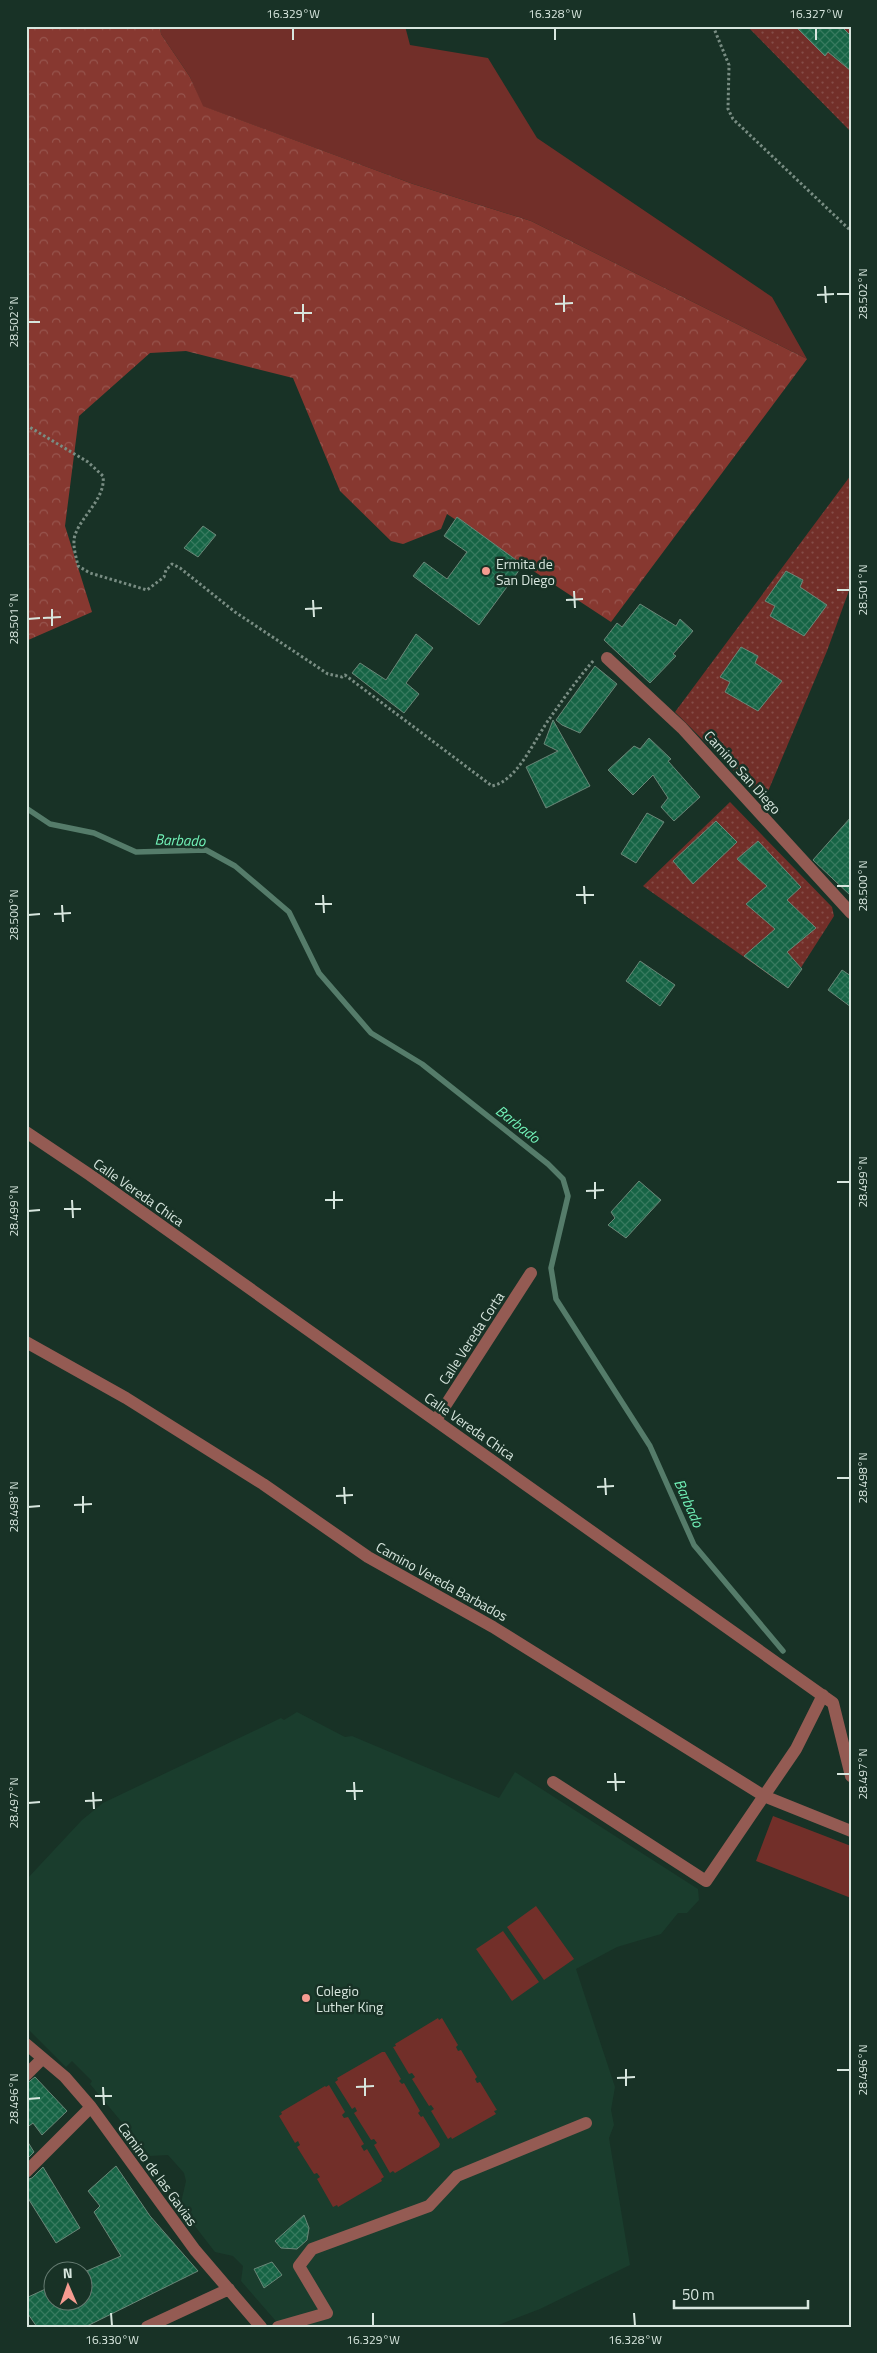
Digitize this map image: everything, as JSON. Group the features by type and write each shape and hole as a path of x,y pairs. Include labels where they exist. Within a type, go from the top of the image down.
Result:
{"street":[{"name":"Camino San Diego","path":"607,658 682,728 849,907"},
{"name":"Calle Vereda Chica","path":"26,1132 436,1420 833,1703 851,1776"},
{"name":"Calle Vereda Corta","path":"436,1420 531,1273"},
{"name":"Camino Vereda Barbados","path":"26,1342 126,1398 263,1484 368,1557 494,1627 764,1796 851,1831"},
{"path":"553,1782 706,1881 796,1749 823,1696"},
{"name":"Camino de las Gavias","path":"26,2044 65,2077 90,2107 195,2250 261,2327"},
{"path":"26,2075 42,2059"},
{"path":"26,2172 90,2107"},
{"path":"278,2327 326,2313 299,2266 312,2249 429,2206 458,2176 586,2124"},
{"path":"147,2327 229,2289"}],"path":[{"path":"713,26 730,65 728,109 733,119 851,231"},
{"path":"26,425 88,462 103,476 104,482 96,500 75,535 74,549 78,566 90,572 147,590 164,577 166,570 172,564 180,568 235,612 328,674 342,677 345,675 492,786 502,785 524,760 549,719 594,660 607,658"}],"shaded area":[{"path":"160,26 405,26 410,45 488,58 537,138 772,297 807,359 531,221 413,184 202,106 190,77 161,34"},
{"path":"747,26 851,26 851,132"},
{"path":"851,475 851,585 827,651 764,801 675,712"},
{"path":"730,802 832,907 834,916 788,988 643,886"},
{"name":"Colegio Luther King","path":"297,1712 345,1737 352,1736 499,1798 515,1772 698,1889 699,1900 687,1913 678,1913 661,1934 617,1947 576,1969 615,2087 611,2110 614,2125 609,2138 630,2265 540,2309 493,2327 281,2327 241,2281 243,2266 233,2256 215,2252 180,2207 186,2181 184,2173 168,2155 150,2156 90,2084 92,2081 72,2061 66,2067 26,2027 26,1880 82,1820 103,1803 281,1718 284,1720"},
{"path":"773,1816 851,1846 851,1898 756,1861"},
{"path":"536,1906 574,1959 544,1980 507,1927"},
{"path":"503,1931 539,1982 512,2001 476,1949"},
{"path":"438,2018 439,2020 442,2018 458,2045 456,2047 458,2051 461,2050 477,2077 475,2079 477,2083 480,2082 497,2110 494,2111 496,2114 452,2139 451,2137 448,2139 431,2111 434,2109 431,2105 429,2106 412,2079 415,2077 412,2073 409,2074 393,2047"},
{"path":"385,2052 401,2079 399,2081 402,2084 404,2083 420,2111 418,2113 421,2117 423,2116 440,2144 439,2147 395,2173 393,2171 390,2173 374,2145 377,2143 374,2139 371,2140 354,2113 357,2111 355,2107 352,2109 335,2082 338,2080 337,2078"},
{"path":"329,2085 345,2112 342,2115 344,2118 348,2117 364,2144 361,2146 364,2151 367,2149 384,2177 381,2179 382,2181 338,2207 337,2205 333,2207 317,2179 320,2177 317,2173 314,2174 297,2147 300,2145 298,2141 295,2143 279,2116 282,2114 281,2112"}],"green space":[{"path":"26,26 160,26 161,34 190,77 203,106 413,184 531,221 807,359 611,622 447,514 441,529 403,544 391,541 340,491 293,378 186,351 150,353 79,416 65,526 92,612 26,641"}],"building":[{"path":"795,26 841,26 851,36 851,71 828,52 825,56"},
{"name":"Ermita de San Diego","path":"457,517 523,565 479,625 413,576 424,562 447,579 467,552 444,536"},
{"path":"203,526 216,535 198,557 184,548"},
{"path":"786,571 803,580 800,587 827,605 804,636 770,616 775,606 765,601"},
{"path":"640,604 676,626 680,619 693,631 673,654 676,656 650,683 604,640 617,623 622,627"},
{"path":"416,634 433,648 406,683 419,694 404,713 352,673 360,663 386,680"},
{"path":"741,647 758,656 755,663 782,681 758,711 725,692 730,682 720,677"},
{"path":"595,666 617,684 580,733 562,725 556,720"},
{"path":"553,720 590,786 546,808 526,767 558,751 544,744"},
{"path":"649,738 671,759 668,761 700,797 674,821 661,807 668,798 653,775 633,795 608,770 634,746 640,749"},
{"path":"647,813 664,822 636,863 621,854"},
{"path":"851,817 851,896 813,860"},
{"path":"716,821 737,842 693,884 673,861"},
{"path":"758,841 801,887 787,900 816,928 787,952 802,969 788,988 744,956 775,929 746,904 767,886 737,859"},
{"path":"640,961 675,985 660,1006 626,981"},
{"path":"842,970 851,976 851,1007 828,990"},
{"path":"639,1181 661,1200 626,1238 608,1225 615,1218 611,1212"},
{"path":"35,2077 67,2111 42,2135 33,2123 26,2128 26,2084"},
{"path":"26,2139 34,2152 26,2160"},
{"path":"116,2166 150,2216 198,2271 85,2327 37,2327 26,2311 26,2298 42,2291 42,2310 92,2310 92,2269 121,2256 94,2212 100,2206 88,2191"},
{"path":"43,2167 80,2228 56,2243 26,2195 26,2180 32,2178"},
{"path":"304,2215 309,2228 307,2240 297,2249 281,2248 275,2241"},
{"path":"272,2262 282,2275 264,2288 254,2269"}],"waterway":[{"name":"Barbado","path":"26,808 50,824 94,833 136,852 206,850 235,866 289,912 319,973 371,1033 422,1064 548,1164 563,1179 568,1196 551,1268 556,1299 650,1446 694,1545 783,1651"}],"place":[{"name":"Ermita de San Diego","path":"486,571"},
{"name":"Colegio Luther King","path":"306,1998"}]}
